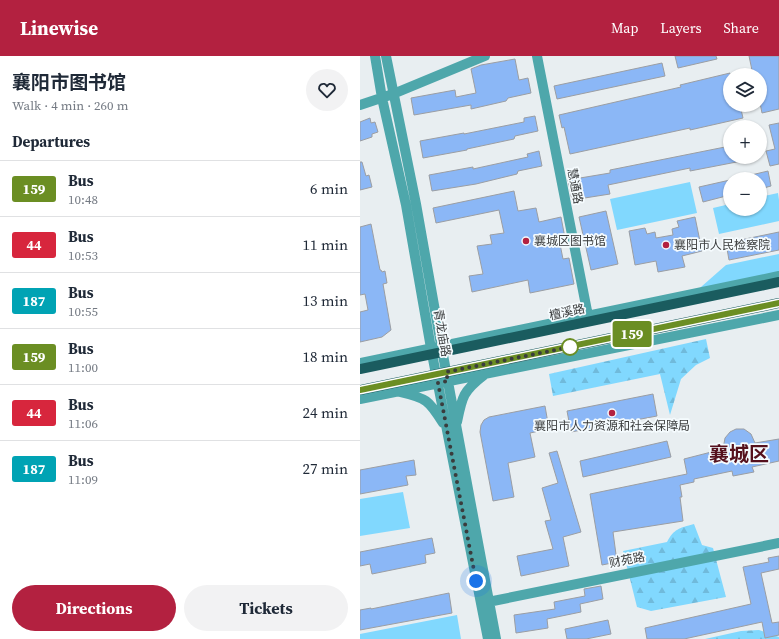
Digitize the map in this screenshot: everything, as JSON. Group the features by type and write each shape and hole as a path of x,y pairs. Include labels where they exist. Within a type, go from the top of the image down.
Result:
{"main road":[{"name":"檀溪路","path":"360,369 436,350 588,318 779,282"},
{"path":"360,390 442,378 779,303"}],"street":[{"name":"青龙庙路","path":"375,56 382,98 442,378 485,602 496,639"},
{"name":"青龙庙路","path":"386,56 416,204 436,350"},
{"path":"360,105 393,94 485,56"},
{"name":"慧通路","path":"537,56 588,318"},
{"path":"588,318 779,276"},
{"path":"360,399 442,378 487,373 779,314"},
{"path":"360,362 436,350"},
{"path":"396,391 420,397 433,406 451,427 462,398 470,385 487,373"},
{"name":"财苑路","path":"485,602 779,543"},
{"name":"青龙庙路","path":"485,602 488,639"}],"green space":[{"path":"690,182 697,213 617,230 610,199"},
{"path":"778,193 779,221 719,234 713,208 723,206 723,216 767,216 767,195"},
{"path":"779,254 779,276 693,294 726,265"},
{"path":"706,339 710,358 696,365 681,379 670,415 660,374 553,396 549,374"},
{"path":"403,492 410,528 360,536 360,499"},
{"path":"694,524 702,545 713,548 726,597 651,611 637,607 623,551 667,542 672,534 678,530"},
{"path":"457,615 461,639 360,639 360,634"},
{"path":"759,630 779,637 779,639 705,639 741,631"}],"building":[{"path":"675,56 716,56 717,59 678,68"},
{"path":"749,56 779,56 779,109 767,112 767,68 752,68"},
{"path":"515,59 519,80 528,78 531,93 508,98 506,101 471,109 471,105 414,115 411,98 455,90 456,97 476,93 471,69 481,65"},
{"path":"662,63 665,76 557,99 554,86"},
{"path":"723,75 723,112 742,112 743,118 723,120 723,123 690,130 690,128 570,154 564,127 562,128 559,115 681,87 680,85"},
{"path":"535,116 538,131 515,136 514,139 423,158 420,141 524,122 524,118"},
{"path":"370,118 371,123 375,122 378,132 372,134 372,137 360,141 360,122"},
{"path":"779,123 779,164 770,166 767,151 775,149 769,125"},
{"path":"723,147 723,164 726,164 690,171 690,168 608,185 610,194 572,200 568,180 610,173 610,170"},
{"path":"539,151 542,166 518,171 517,174 476,184 432,191 429,175 473,167 473,169 528,157 527,154"},
{"path":"360,162 362,162 366,176 369,175 372,187 360,190"},
{"path":"768,171 771,186 767,187 767,172 764,172"},
{"path":"723,182 723,197 703,202 699,187"},
{"name":"襄城区图书馆","path":"514,191 518,211 536,208 539,222 561,217 565,238 559,239 563,259 569,258 574,284 530,293 528,280 472,292 469,276 483,274 477,246 492,244 490,235 504,233 499,210 436,223 433,208"},
{"path":"606,211 618,264 591,270 579,217"},
{"name":"襄阳市人民检察院","path":"695,217 702,251 682,256 685,267 658,272 656,261 635,265 629,231 645,228 647,234 655,232 656,238 673,235 672,229 679,227 677,221"},
{"path":"371,224 380,270 382,272 385,271 387,283 383,284 391,330 382,337 360,342 360,312 368,310 365,294 360,295 360,227"},
{"path":"779,232 779,250 729,260 726,243"},
{"name":"襄阳市人力资源和社会保障局","path":"653,394 657,416 571,432 567,411"},
{"path":"545,406 549,429 530,433 535,457 508,463 514,497 493,501 480,432 481,425 484,420 489,417"},
{"path":"736,429 744,429 751,434 755,443 779,439 779,461 752,467 754,472 733,476 732,471 694,479 694,482 680,485 683,521 613,532 617,562 602,565 590,494 687,474 684,459 723,449 725,438 730,432"},
{"path":"667,441 671,457 583,477 580,461"},
{"path":"557,451 581,532 563,537 569,566 521,576 517,556 553,549 545,521 551,520 542,488 558,483 549,453"},
{"path":"414,460 416,475 406,476 408,485 360,494 360,470"},
{"path":"432,538 435,553 425,555 426,563 372,574 370,564 360,566 360,552"},
{"path":"779,556 779,569 761,573 772,623 779,622 779,635 765,638 762,622 684,639 647,639 645,628 751,604 743,567 769,562 768,558"},
{"path":"601,586 603,599 580,604 581,612 547,619 548,628 516,633 514,615 555,609 554,602 585,596 584,589"},
{"path":"449,593 452,613 360,630 360,610"},
{"path":"608,620 611,634 586,639 567,639 565,629"}],"bus line":[{"name":"159","path":"360,390 779,303"}],"place":[{"name":"襄城区图书馆","path":"526,241"},
{"name":"襄阳市人民检察院","path":"666,245"},
{"name":"襄阳市人力资源和社会保障局","path":"612,413"}],"district":[{"name":"襄城区","path":"739,454"}],"route":[{"path":"476,581 438,383 448,381 446,372 570,347"}]}
